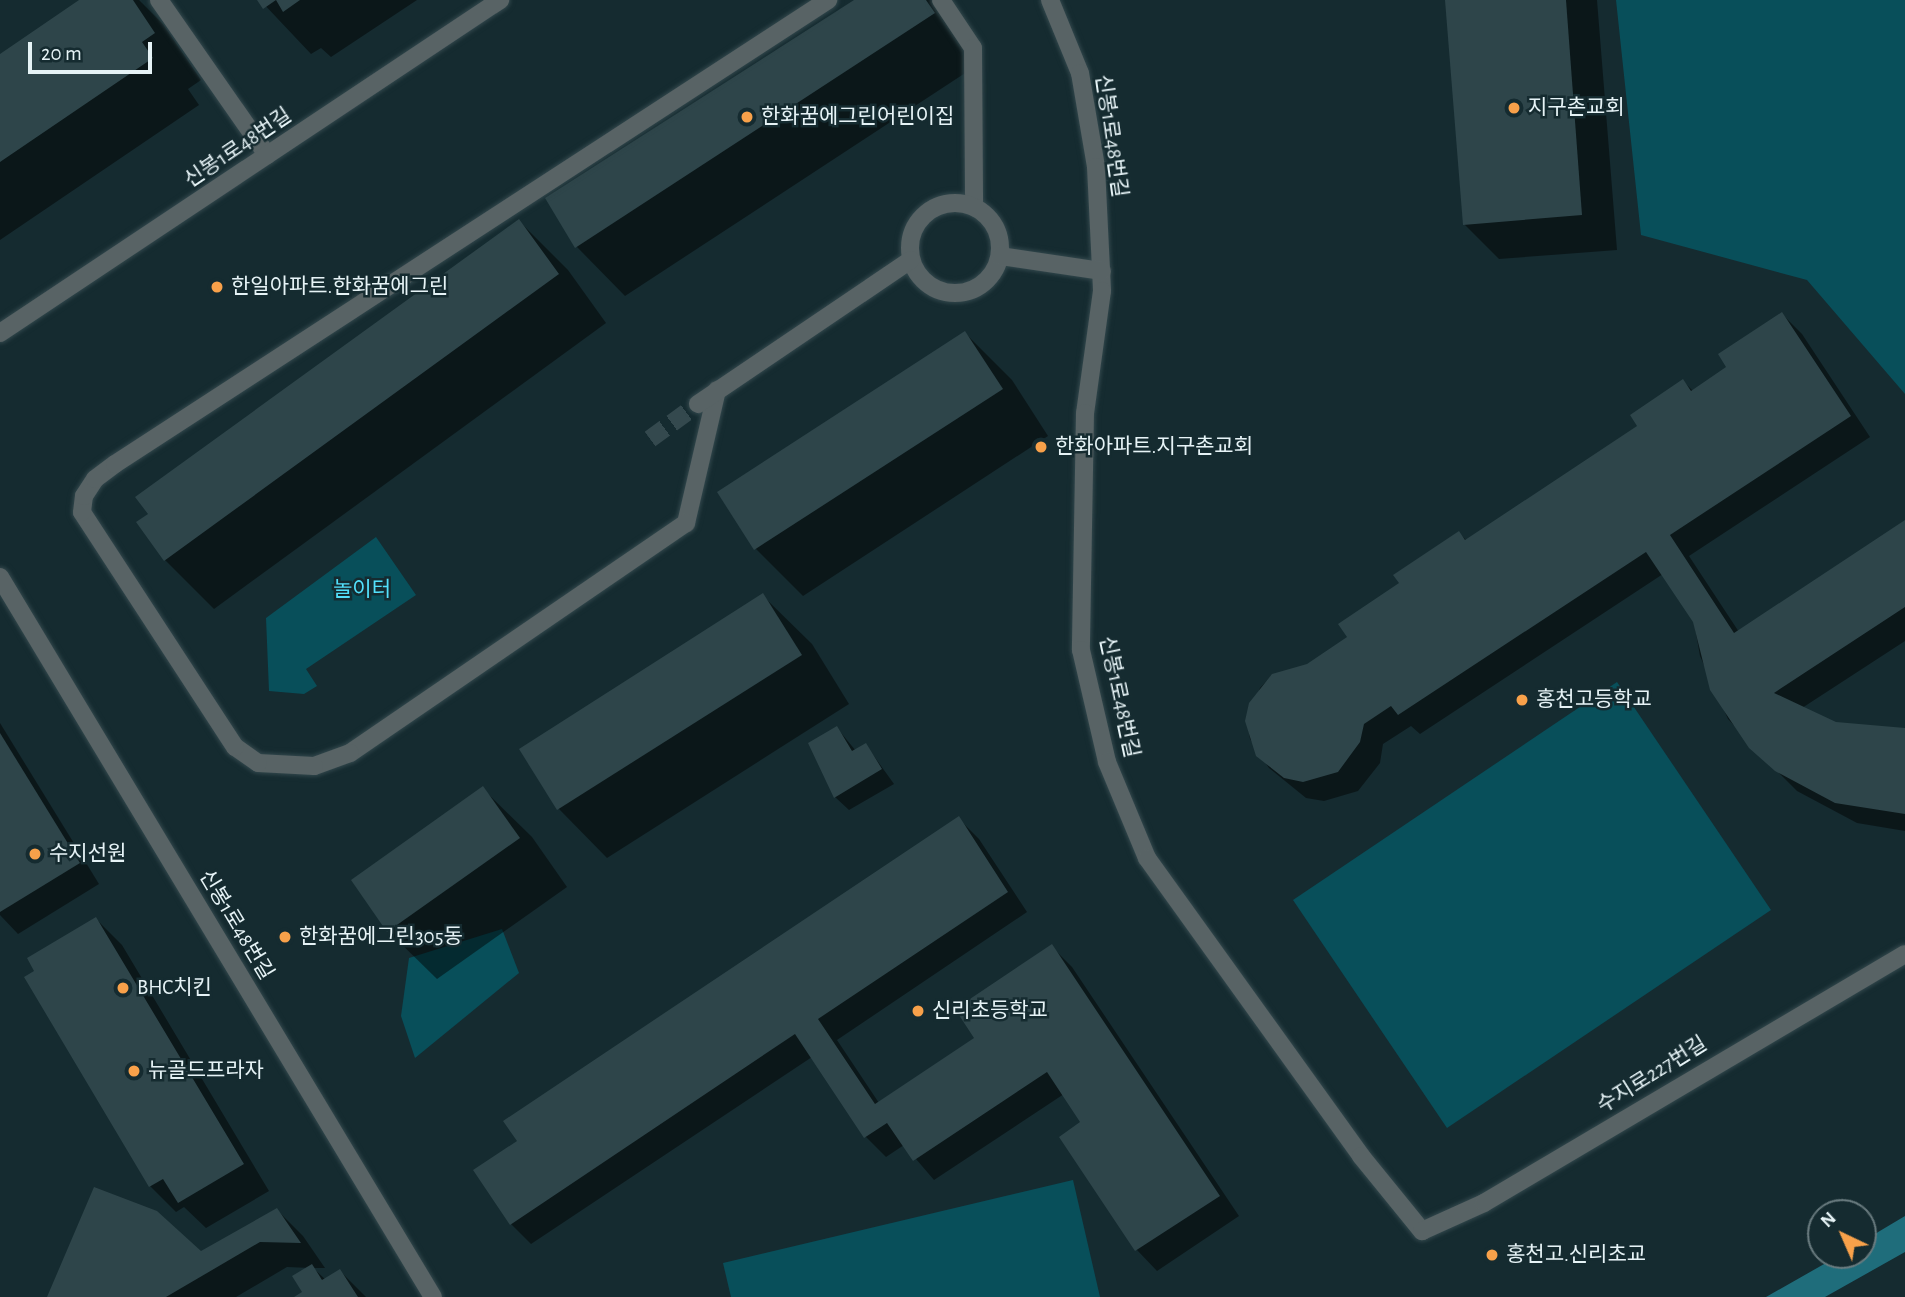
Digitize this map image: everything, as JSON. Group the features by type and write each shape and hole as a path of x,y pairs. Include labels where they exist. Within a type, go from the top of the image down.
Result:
{"street":[{"path":"159,0 267,155"},
{"name":"신봉1로48번길","path":"0,333 500,0"},
{"path":"717,390 686,523 351,753 314,766 258,763 235,747 82,512 84,496 95,479 115,464 828,0"},
{"path":"941,0 973,48 974,206"},
{"name":"신봉1로48번길","path":"1050,0 1080,73 1097,167 1102,271 1085,413 1081,650 1107,762 1147,858 1361,1156 1422,1231"},
{"path":"945,203 974,206 995,226 1000,256 985,283 956,293 927,285 911,260 912,231 920,218 945,203"},
{"path":"1000,256 1102,271"},
{"path":"698,404 911,260"},
{"name":"신봉1로48번길","path":"0,577 433,1297"},
{"name":"수지로227번길","path":"1422,1231 1484,1203 1905,954"}],"green space":[{"path":"1616,0 1905,0 1905,394 1807,280 1641,235"},
{"name":"놀이터","path":"376,537 416,595 306,669 317,686 304,694 269,691 266,618"},
{"path":"1617,682 1771,910 1447,1128 1293,900"},
{"path":"502,929 519,973 415,1058 401,1016 409,958"},
{"path":"1073,1180 1100,1297 731,1297 723,1263"}],"shaded area":[{"path":"1905,1216 1905,1252 1877,1268 1877,1233"},
{"path":"1815,1269 1875,1269 1825,1297 1766,1297"}],"building":[{"path":"79,0 133,0 155,33 142,42 153,58 0,162 0,54"},
{"path":"257,0 276,0 263,9"},
{"path":"276,0 300,0 283,12"},
{"path":"854,0 926,0 935,13 575,248 545,198"},
{"name":"지구촌교회","path":"1445,0 1566,0 1582,215 1463,225"},
{"path":"519,219 559,274 164,561 136,522 148,514 135,497"},
{"path":"1782,312 1851,416 1670,535 1734,633 1905,520 1905,607 1774,693 1836,722 1905,728 1905,814 1835,803 1775,771 1749,748 1710,690 1693,622 1646,552 1398,715 1391,706 1364,724 1360,742 1338,772 1303,782 1284,778 1256,756 1245,721 1249,703 1272,674 1307,664 1347,637 1338,624 1399,583 1393,575 1459,531 1465,540 1637,426 1630,415 1683,379 1691,391 1726,367 1718,354"},
{"path":"965,331 1003,389 754,550 717,492"},
{"path":"763,593 802,655 557,810 519,749"},
{"path":"837,726 852,751 866,743 882,769 834,798 808,743"},
{"path":"0,733 80,863 0,912"},
{"path":"483,786 520,838 387,932 351,880"},
{"path":"959,816 1008,892 818,1019 875,1104 974,1038 955,1009 1052,944 1220,1196 1135,1251 1059,1137 1080,1122 1047,1072 913,1161 887,1123 864,1138 795,1034 510,1225 473,1170 517,1141 503,1121"},
{"name":"뉴골드프라자","path":"96,917 244,1164 178,1203 163,1179 149,1187 24,977 34,971 27,958"},
{"path":"94,1187 157,1211 201,1251 277,1208 301,1243 260,1242 166,1297 47,1297"},
{"path":"312,1264 322,1280 340,1269 358,1297 294,1297 302,1292 292,1276"}],"tunnel":[{"path":"650,439 698,404"}],"place":[{"name":"지구촌교회","path":"1514,108"},
{"name":"한화꿈에그린어린이집","path":"747,117"},
{"name":"한일아파트.한화꿈에그린","path":"217,287"},
{"name":"한화아파트.지구촌교회","path":"1041,447"},
{"name":"홍천고등학교","path":"1522,700"},
{"name":"수지선원","path":"35,854"},
{"name":"한화꿈에그린305동","path":"285,937"},
{"name":"BHC치킨","path":"123,988"},
{"name":"신리초등학교","path":"918,1011"},
{"name":"뉴골드프라자","path":"134,1071"},
{"name":"홍천고.신리초교","path":"1492,1255"}]}
